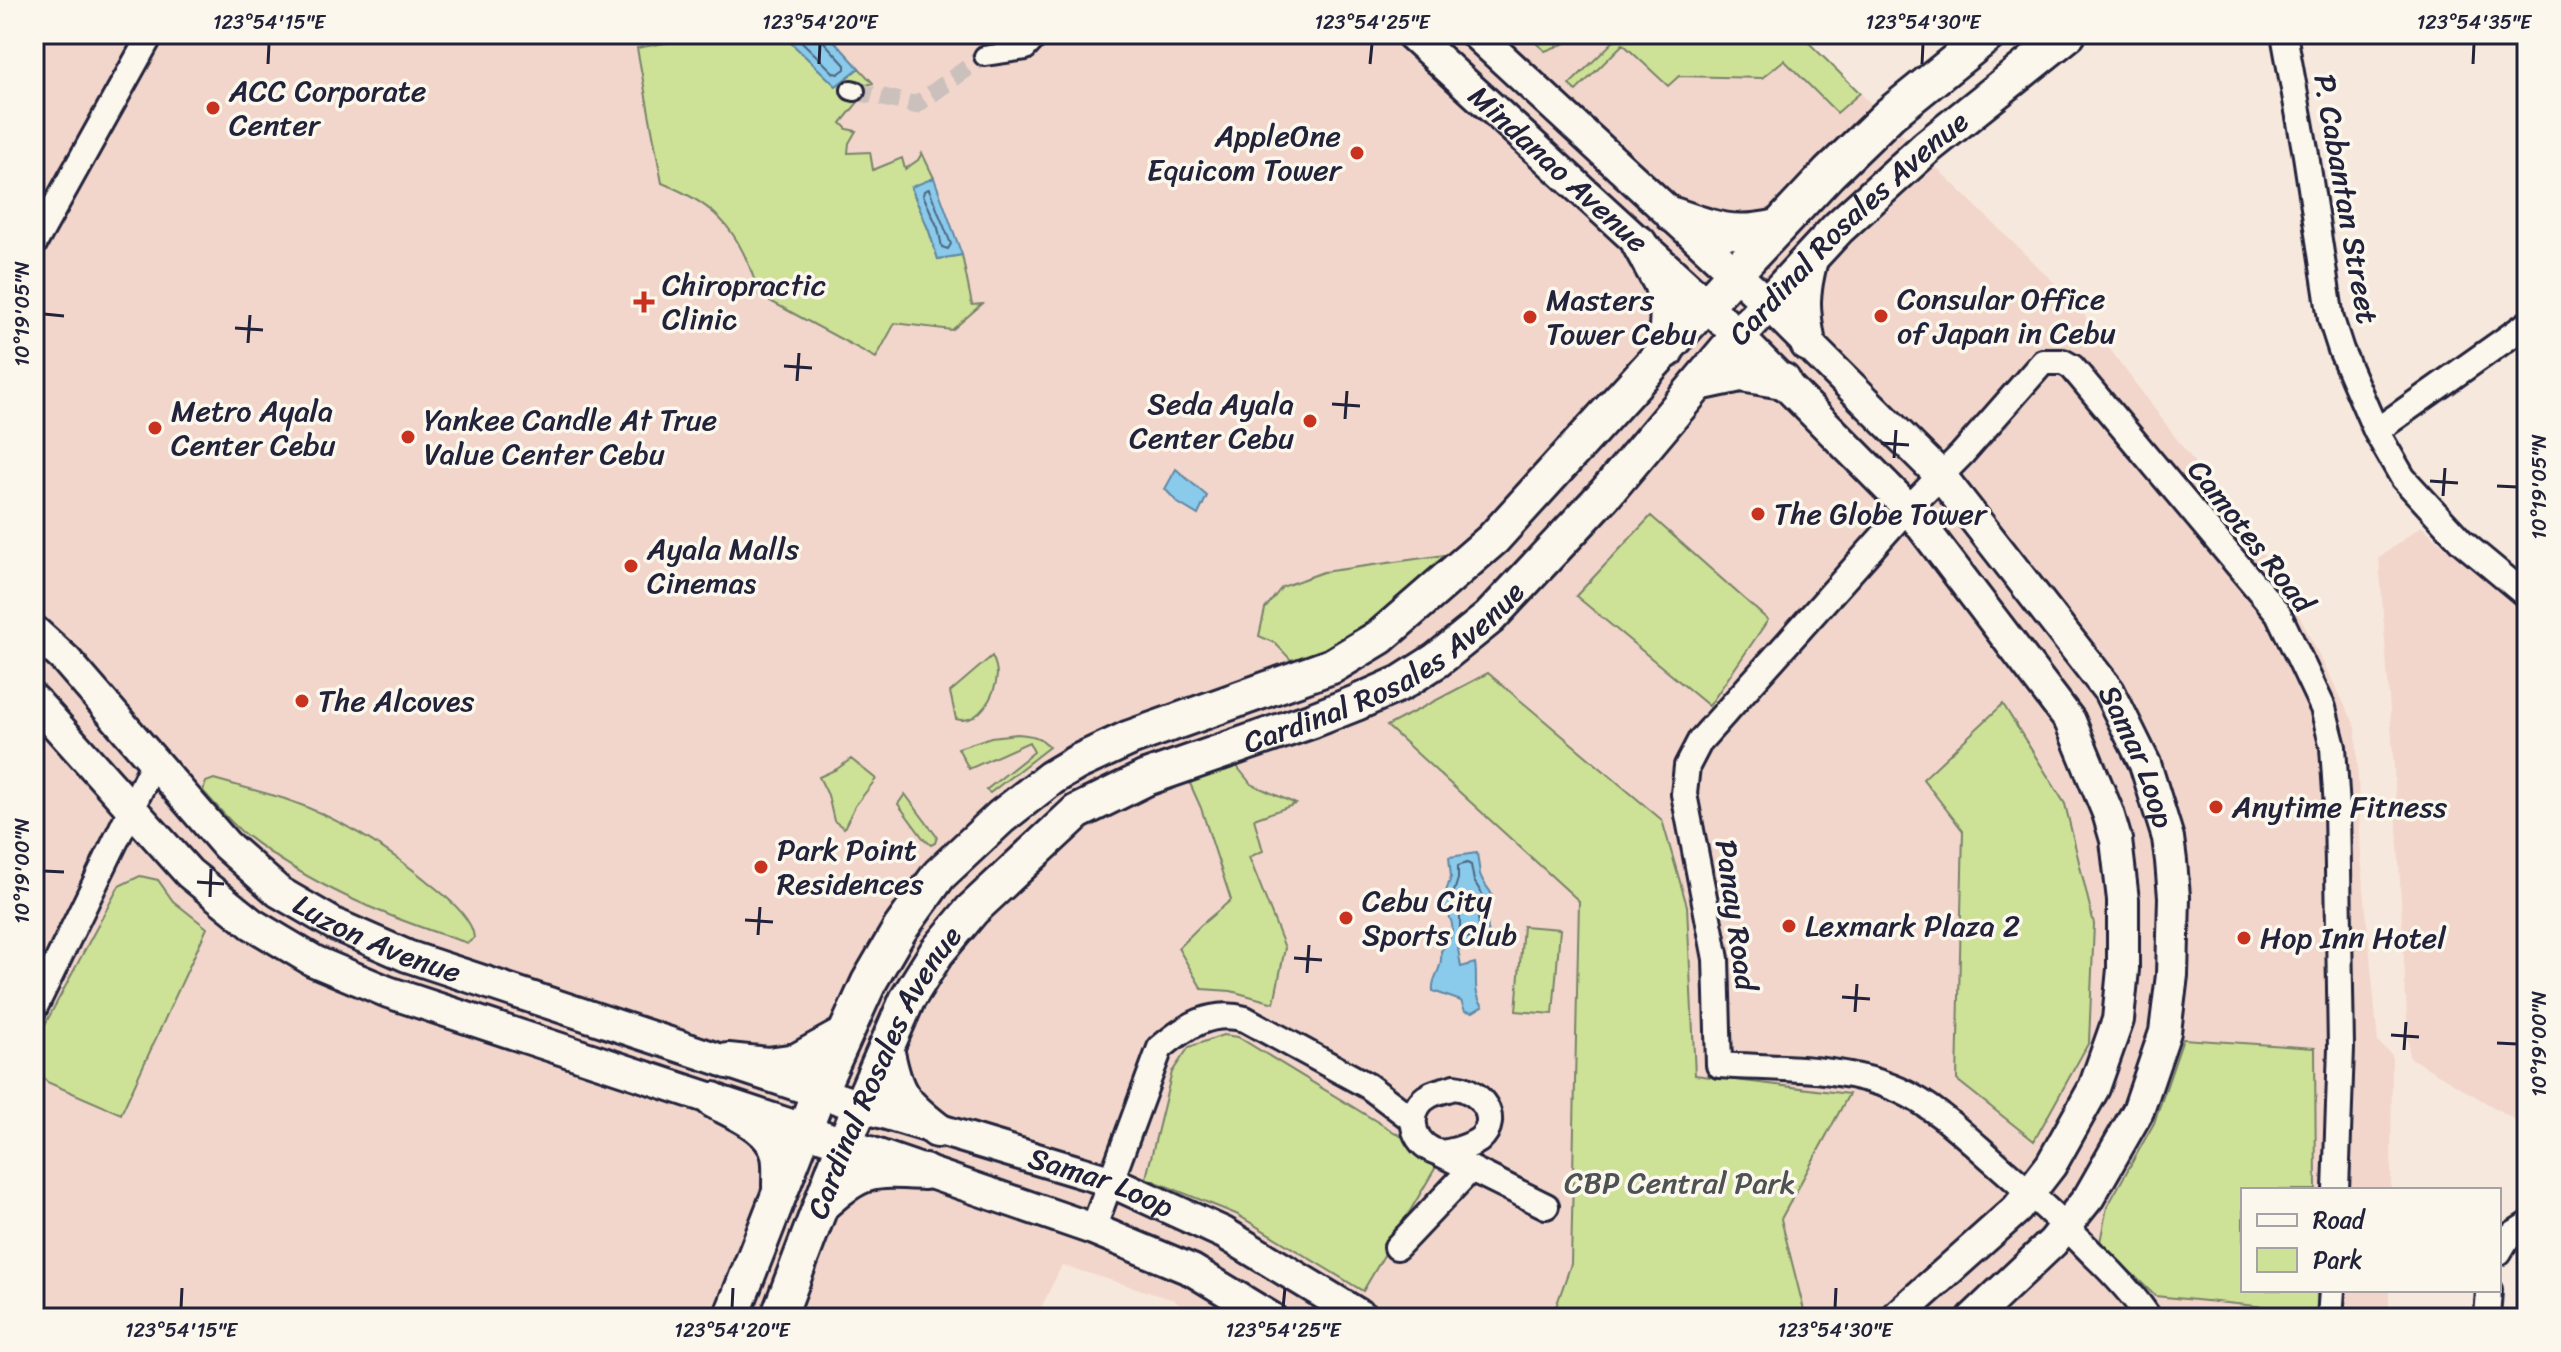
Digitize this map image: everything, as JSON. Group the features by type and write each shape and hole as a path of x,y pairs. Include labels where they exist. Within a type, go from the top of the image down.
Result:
{"main road":[{"name":"Cardinal Rosales Avenue","path":"731,1318 844,1035 869,982 929,886 1001,817 1051,778 1091,756 1155,728 1332,666 1380,637 1493,539 1735,273 1890,114 1989,34"},
{"name":"Cardinal Rosales Avenue","path":"778,1318 844,1144 907,1000 937,952 972,910 1077,812 1146,778 1356,703 1401,683 1437,660 1489,618 1606,493 1738,336 1838,228 1927,147 2068,34"},
{"path":"1673,215 1715,230 1751,233 1778,227"},
{"path":"1639,243 1661,283 1668,307 1666,351"},
{"path":"1808,344 1802,312 1810,259"},
{"path":"1699,383 1741,374 1783,381"},
{"path":"728,1061 768,1065 797,1061 844,1035"},
{"path":"886,1048 896,1089 908,1106 937,1130"},
{"path":"713,1100 754,1123 772,1138 779,1156 780,1191"},
{"path":"821,1205 858,1176 882,1170 924,1172"}],"street":[{"path":"34,244 151,34"},
{"path":"984,56 1026,50 1041,34"},
{"name":"Mindanao Avenue","path":"1411,34 1707,305"},
{"name":"Mindanao Avenue","path":"1476,34 1735,273"},
{"name":"P. Cabantan Street","path":"2284,34 2331,319 2376,431 2403,478 2425,504 2462,542 2527,596"},
{"name":"Samar Loop","path":"1735,273 1940,475 2109,691 2145,764 2168,838 2174,897 2172,975 2165,1032 2138,1111 2089,1197 2067,1226 1973,1318"},
{"name":"Samar Loop","path":"1707,305 1908,508 2070,721 2116,840 2123,900 2123,969 2118,1020 2094,1088 2051,1165 2031,1193 1895,1318"},
{"path":"2376,431 2527,324"},
{"name":"Camotes Road","path":"1908,508 1962,454 2043,362 2063,362 2072,367 2278,613 2323,708 2333,747 2341,1048 2336,1188"},
{"name":"Panay Road","path":"1908,508 1700,741 1687,766 1684,794 1716,959 1719,1065 1833,1072 1897,1089 1954,1127 2031,1193"},
{"name":"Luzon Avenue","path":"34,631 66,660 226,845 279,892 334,924 407,956 819,1092"},
{"name":"Luzon Avenue","path":"34,700 189,873 252,924 314,961 388,992 804,1130"},
{"path":"34,1009 155,760"},
{"path":"1093,1229 1160,1048 1183,1029 1206,1019 1232,1015 1245,1019 1368,1086 1413,1120"},
{"path":"1437,1152 1447,1153 1479,1139 1488,1120 1482,1100 1474,1092 1454,1087 1422,1101 1413,1120 1419,1140 1437,1152 1470,1170 1546,1206"},
{"name":"Samar Loop","path":"819,1092 1110,1181 1224,1233 1364,1318"},
{"name":"Samar Loop","path":"804,1130 1093,1229 1192,1270 1271,1318"},
{"path":"1397,1247 1470,1170"},
{"path":"2031,1193 2135,1296 2149,1318"},
{"path":"2501,1249 2508,1237 2527,1225"},
{"path":"2330,1318 2332,1292"},
{"path":"2487,1318 2489,1292"}],"shaded area":[{"path":"34,34 1800,34 2077,305 2279,576 2356,727 2361,855 2378,1042 2392,1055 2391,1188 2241,1188 2241,1292 2389,1292 2389,1318 1195,1318 1174,1300 1062,1265 1036,1318 34,1318"},
{"path":"2421,526 2527,616 2527,1127 2409,1057 2379,558"}],"green space":[{"path":"688,34 782,34 836,86 859,68 873,83 860,87 854,99 859,101 841,123 847,129 856,131 849,143 848,153 870,152 873,170 902,158 905,169 922,153 934,178 911,188 938,259 962,255 972,305 982,304 952,330 895,323 876,358 759,295 745,255 726,225 699,202 662,183 637,48 687,39"},
{"path":"1526,34 1580,34 1576,39 1545,51"},
{"path":"1621,34 1800,34 1860,93 1837,113 1784,60 1762,78 1679,76 1668,86 1623,44 1576,91 1569,85"},
{"path":"1651,516 1768,620 1709,706 1576,596"},
{"path":"1452,554 1359,635 1332,652 1293,662 1275,643 1259,636 1265,609 1282,587 1323,572"},
{"path":"992,656 997,675 989,700 972,718 956,719 950,692"},
{"name":"CBP Central Park","path":"1488,673 1662,820 1687,906 1695,1075 1849,1094 1781,1219 1806,1318 1552,1318 1571,1264 1579,901 1387,726"},
{"path":"2003,704 2065,804 2094,924 2089,1042 2034,1141 1957,1080 1963,831 1923,779"},
{"path":"1017,734 1039,738 1049,747 990,793 986,790 1034,752 1029,742 969,769 958,748 991,737"},
{"path":"851,759 876,779 855,806 844,828 834,821 828,795 819,777"},
{"path":"1235,764 1251,784 1296,804 1254,819 1263,851 1249,857 1285,948 1274,1003 1231,991 1202,989 1178,948 1231,900 1201,808 1188,779"},
{"path":"214,779 306,807 366,837 403,862 449,900 466,918 474,938 468,943 408,923 350,898 294,868 242,832 203,791 206,782"},
{"path":"905,794 937,837 935,843 931,845 923,838 898,804"},
{"path":"140,876 158,880 173,901 207,928 121,1114 47,1082 34,1067 34,1045 119,886"},
{"path":"1523,926 1560,929 1553,1014 1516,1011"},
{"path":"1223,1035 1238,1037 1440,1160 1363,1291 1236,1214 1146,1178 1172,1072 1189,1047"},
{"path":"2183,1039 2315,1048 2316,1188 2241,1188 2241,1292 2317,1292 2318,1312 2155,1296 2100,1242 2107,1207 2154,1123"}],"water":[{"path":"782,34 828,34 859,68 836,86"},
{"path":"934,178 962,255 938,259 911,187"},
{"path":"1176,469 1207,496 1198,515 1178,503 1165,489"},
{"path":"1477,853 1480,874 1493,902 1486,917 1490,941 1458,949 1461,967 1475,963 1476,990 1483,1006 1473,1012 1465,1011 1461,1001 1433,991 1433,986 1441,951 1452,933 1450,916 1442,903 1451,877 1449,857"}],"tunnel":[{"path":"855,91 916,105 984,56"}],"place":[{"name":"ACC Corporate Center","path":"213,108"},
{"name":"AppleOne Equicom Tower","path":"1357,153"},
{"name":"Chiropractic Clinic","path":"644,302"},
{"name":"Consular Office of Japan in Cebu","path":"1881,316"},
{"name":"Masters Tower Cebu","path":"1530,317"},
{"name":"Seda Ayala Center Cebu","path":"1310,421"},
{"name":"Metro Ayala Center Cebu","path":"155,428"},
{"name":"Yankee Candle At True Value Center Cebu","path":"408,437"},
{"name":"The Globe Tower","path":"1758,514"},
{"name":"Ayala Malls Cinemas","path":"631,566"},
{"name":"The Alcoves","path":"302,701"},
{"name":"Anytime Fitness","path":"2216,807"},
{"name":"Park Point Residences","path":"761,867"},
{"name":"Cebu City Sports Club","path":"1346,918"},
{"name":"Lexmark Plaza 2","path":"1789,926"},
{"name":"Hop Inn Hotel","path":"2244,938"}]}
